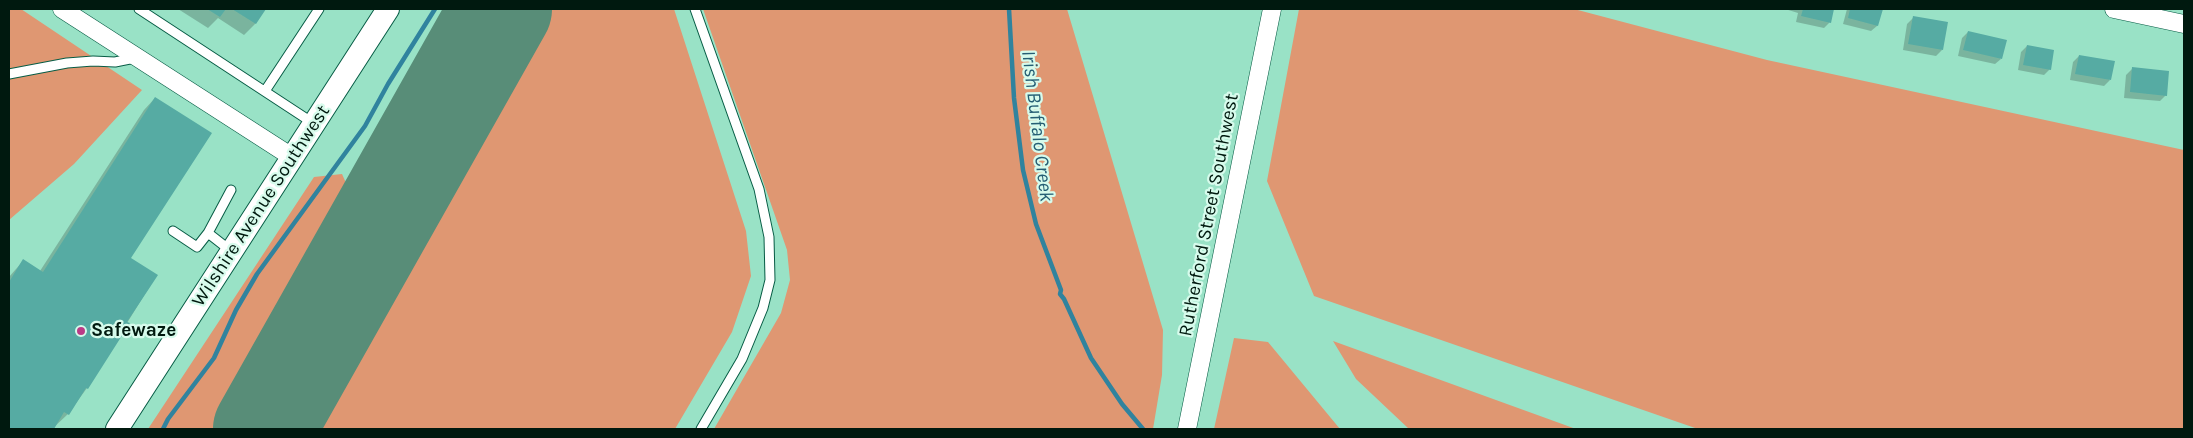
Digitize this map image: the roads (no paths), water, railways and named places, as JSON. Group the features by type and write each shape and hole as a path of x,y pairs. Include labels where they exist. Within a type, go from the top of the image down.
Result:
{"street":[{"path":"62,9 292,157"},
{"name":"Wilshire Avenue Southwest","path":"117,429 388,9"},
{"name":"Rutherford Street Southwest","path":"1187,429 1272,9"},
{"path":"2114,9 2184,24"}],"lane":[{"path":"265,91 318,9"},
{"path":"695,9 759,189 769,236 770,280 763,308 742,359 701,429"},
{"path":"142,10 314,124"},
{"path":"9,74 67,63 115,62 138,58"},
{"path":"173,231 197,247 208,232 231,190"},
{"path":"208,232 232,251"}],"waterway":[{"path":"163,429 168,419 214,358 236,310 257,274 365,126 388,84 435,9"},
{"name":"Irish Buffalo Creek","path":"1009,9 1014,98 1023,170 1036,224 1061,290 1060,294 1091,358 1122,404 1143,429"}],"place":[{"name":"Safewaze","path":"81,331"}]}
